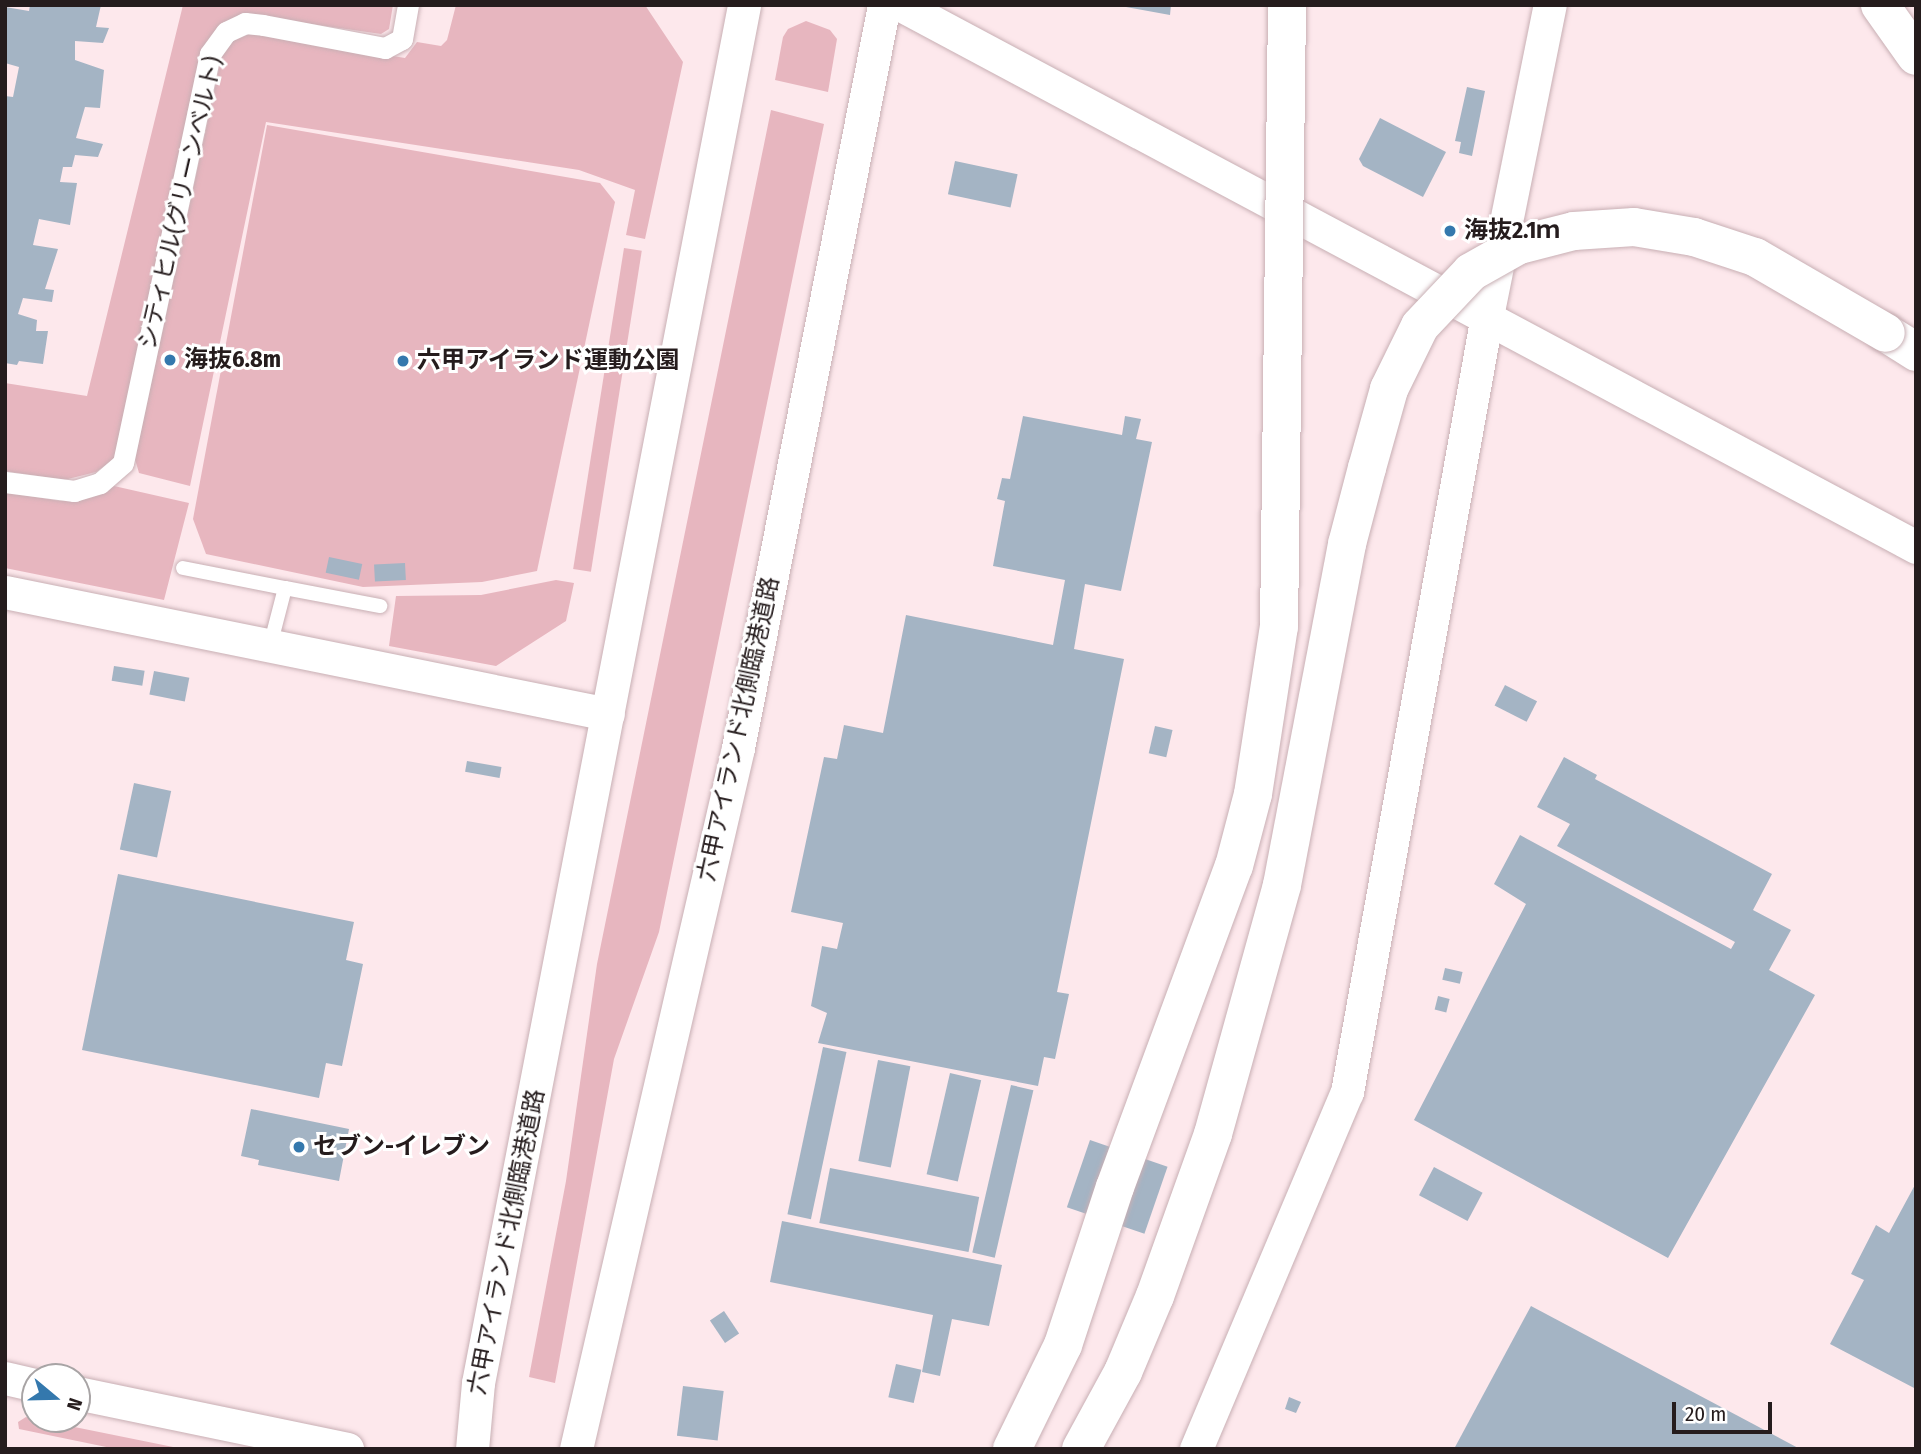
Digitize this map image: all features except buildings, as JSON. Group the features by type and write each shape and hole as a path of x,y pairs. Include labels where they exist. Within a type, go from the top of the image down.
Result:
{"highway":[{"path":"1012,1449 1063,1345 1115,1187 1234,866 1253,794 1279,627 1287,5"},
{"path":"1880,5 1916,56"},
{"path":"1081,1449 1123,1372 1155,1296 1216,1122 1282,885 1347,544 1389,389 1420,326 1471,272 1519,245 1574,231 1634,227 1694,237 1755,257 1916,352"}],"street":[{"name":"シティヒル(グリーンベルト)","path":"5,482 74,491 100,483 124,463 210,54 226,32 245,23 385,48 402,39 408,5"},
{"name":"六甲アイランド北側臨港道路","path":"472,1449 478,1383 744,5"},
{"name":"六甲アイランド北側臨港道路","path":"576,1449 738,748 884,5"},
{"path":"901,5 1486,321 1916,547"},
{"path":"1196,1449 1348,1091 1486,321 1550,5"},
{"path":"5,592 608,714"},
{"path":"91,1396 347,1449"}],"lane":[{"path":"183,568 380,606"},
{"path":"270,646 285,588"}],"shaded area":[{"path":"183,5 393,5 389,29 381,34 242,14 224,24 114,459 96,472 64,480 5,471 5,383 87,396"},
{"path":"456,5 645,5 683,62 645,239 626,235 635,190 579,170 266,122 190,486 139,473 135,459 222,55 233,41 252,33 405,58 417,42 441,46 447,40"},
{"path":"806,21 830,30 837,39 828,92 775,80 783,37 788,29"},
{"path":"771,110 824,124 659,932 614,1059 555,1383 529,1377 566,1181 597,964"},
{"name":"六甲アイランド運動公園","path":"267,125 600,183 615,202 537,571 482,582 363,587 206,554 193,519"},
{"path":"624,248 642,251 591,572 573,569"},
{"path":"114,486 189,503 164,600 5,568 5,492 60,501"},
{"path":"556,580 574,583 566,621 496,666 389,646 396,596 481,595"},
{"path":"91,1430 183,1449 116,1449 38,1433 91,1433"}],"place":[{"name":"海抜2.1ｍ","path":"1450,231"},
{"name":"海抜6.8m","path":"170,360"},
{"name":"六甲アイランド運動公園","path":"403,361"},
{"name":"セブン-イレブン","path":"299,1147"}]}
